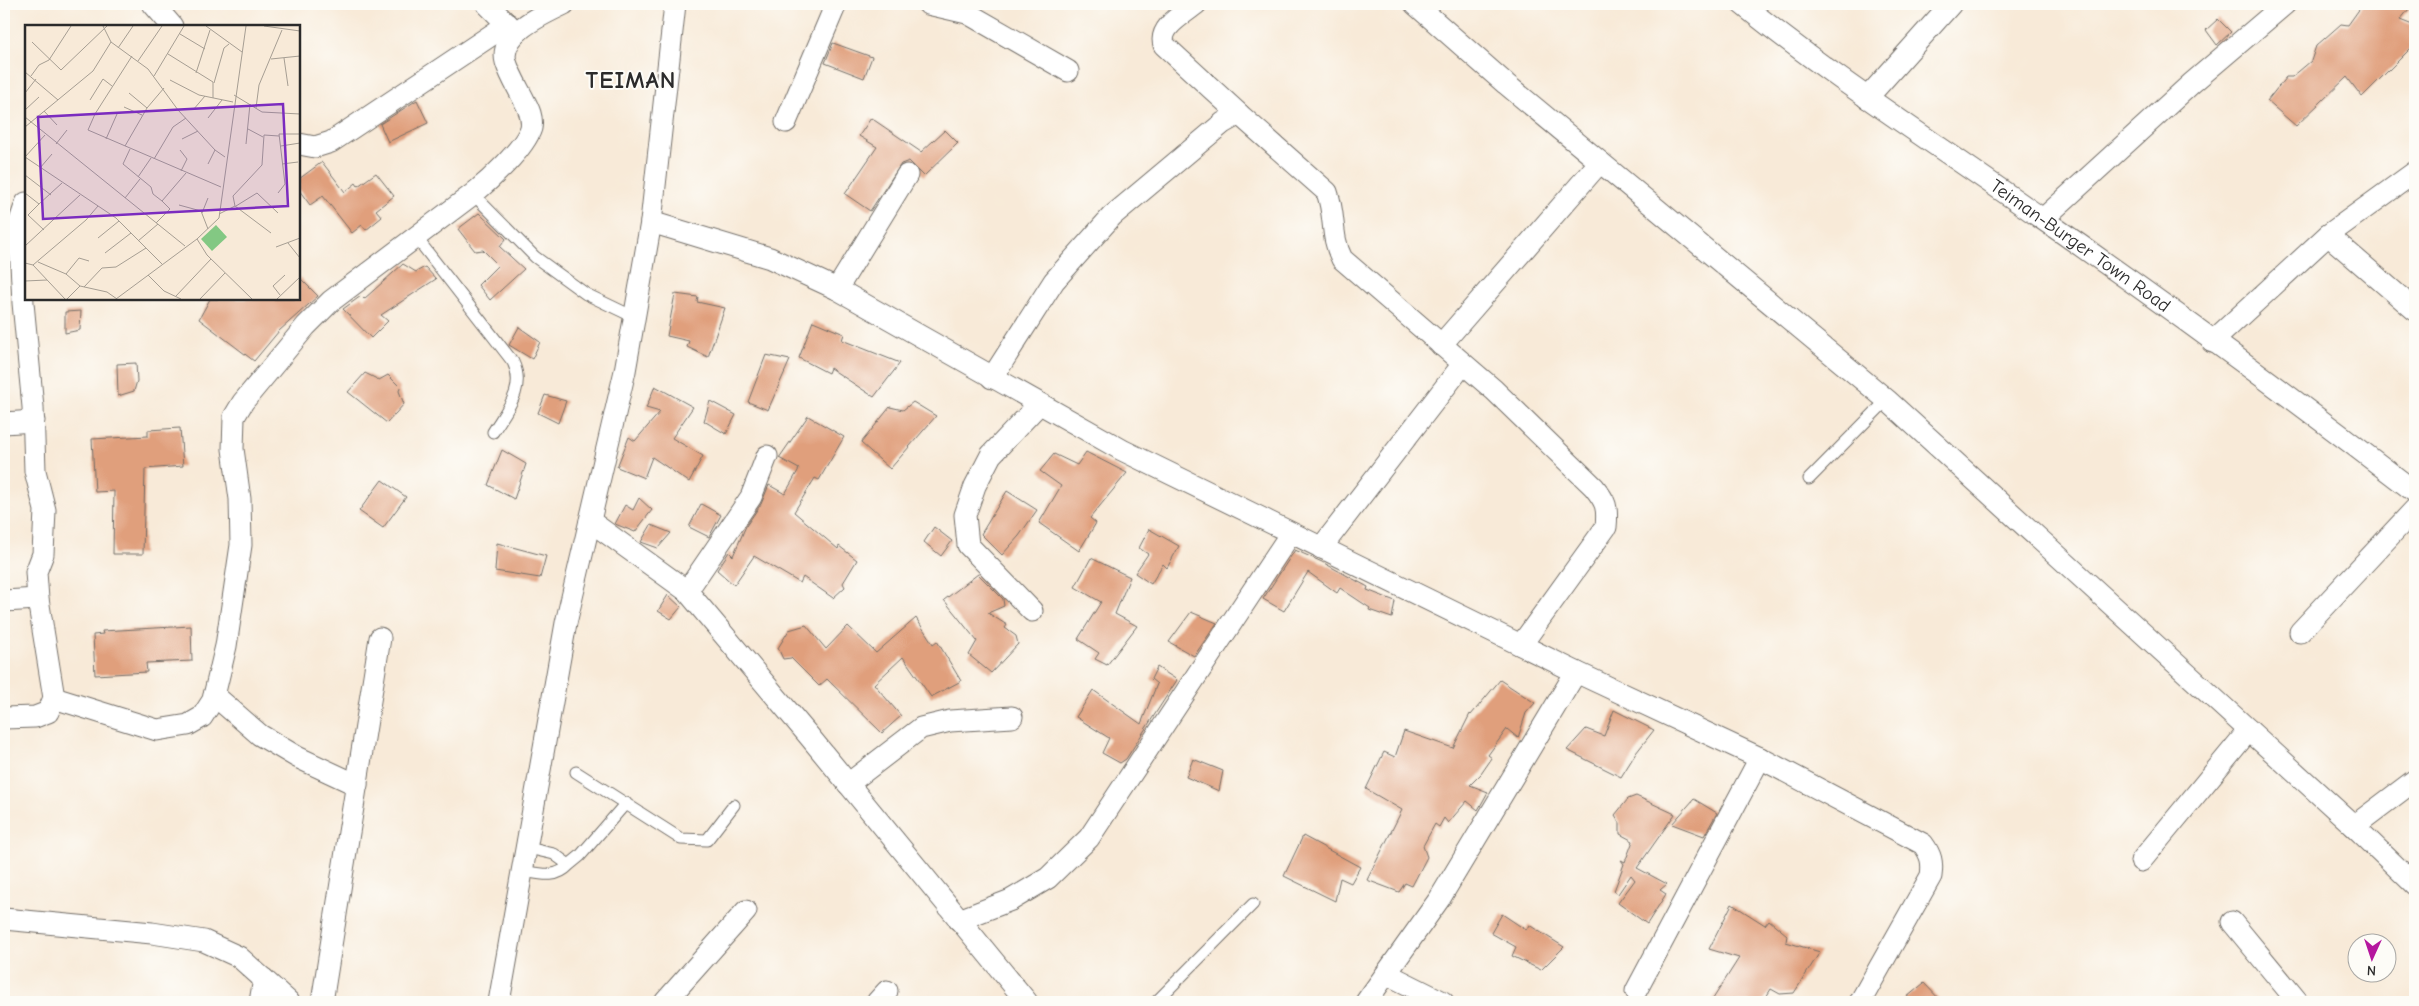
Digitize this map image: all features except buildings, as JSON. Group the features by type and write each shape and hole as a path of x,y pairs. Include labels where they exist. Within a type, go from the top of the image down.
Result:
{"street":[{"path":"153,4 171,25"},
{"path":"487,4 512,28"},
{"path":"300,144 315,147 331,142 512,28 564,4"},
{"path":"499,1002 528,848 566,623 625,371 651,222 675,4"},
{"path":"786,122 836,4"},
{"path":"928,4 967,13 1068,71"},
{"path":"1196,4 1166,29 1162,35 1164,45 1327,192 1332,206 1334,243 1342,259 1508,404 1594,487 1605,501 1606,527 1521,645"},
{"path":"1415,4 1506,84 1887,400 2354,826 2415,884"},
{"name":"Teiman-Burger Town Road","path":"1742,4 1781,36 1867,98 2043,219 2295,400 2415,492"},
{"path":"1867,98 1951,4"},
{"path":"2043,219 2192,84 2285,4"},
{"path":"54,698 157,730 188,725 202,717 213,700 226,646 241,545 240,499 233,449 234,417 243,402 306,326 331,301 415,236 474,194 494,176 527,137 531,127 531,114 506,61 506,49 512,28"},
{"path":"992,378 1054,281 1112,216 1223,123 1239,114"},
{"path":"1441,345 1600,162"},
{"path":"2212,342 2328,235 2415,172"},
{"path":"837,289 907,175"},
{"path":"4,718 36,717 48,712 54,698 38,599 36,572 43,554 46,510 36,471 19,224 25,206"},
{"path":"651,222 770,258 837,289 1122,450 1576,672 1760,758 1923,844 1930,853 1933,863 1931,876 1860,1002"},
{"path":"2328,235 2415,310"},
{"path":"1322,548 1464,364"},
{"path":"1032,611 968,545 965,515 975,486 991,455 1039,404"},
{"path":"4,423 34,421"},
{"path":"687,591 751,496 767,456"},
{"path":"2300,632 2415,509"},
{"path":"590,521 687,591 1027,1002"},
{"path":"959,920 1011,900 1048,878 1089,838 1291,533"},
{"path":"4,601 38,599"},
{"path":"322,1002 380,638"},
{"path":"1366,1002 1440,898 1576,672"},
{"path":"214,695 260,735 297,757 357,785"},
{"path":"848,784 921,728 950,721 1012,717"},
{"path":"2141,861 2249,730"},
{"path":"1636,991 1760,758"},
{"path":"2354,826 2415,780"},
{"path":"665,1002 746,911"},
{"path":"4,919 152,933 204,941 239,957 289,1002"},
{"path":"2232,922 2298,1002"},
{"path":"1387,974 1443,1002"},
{"path":"260,1002 264,980"}],"lane":[{"path":"474,194 535,257 586,294 634,317"},
{"path":"415,236 513,362 519,374 518,386 512,401 493,432"},
{"path":"1809,479 1887,400"},
{"path":"576,772 681,838 707,840 734,805"},
{"path":"523,870 547,875 562,873 580,856 626,803"},
{"path":"528,848 554,854 569,865"},
{"path":"1156,1002 1253,904"}],"district":[{"name":"TEIMAN","path":"631,80"}]}
